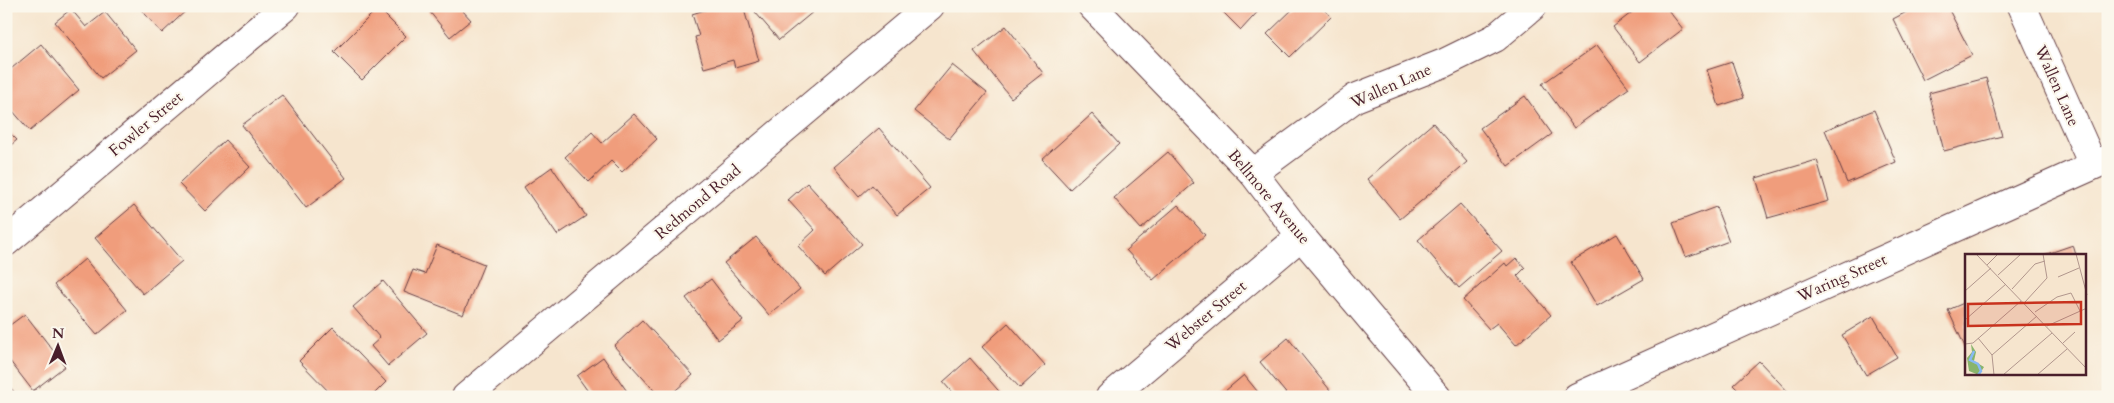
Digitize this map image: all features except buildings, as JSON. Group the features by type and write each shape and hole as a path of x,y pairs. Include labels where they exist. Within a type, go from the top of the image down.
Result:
{"street":[{"name":"Fowler Street","path":"6,242 286,6"},
{"name":"Redmond Road","path":"466,397 930,6"},
{"name":"Bellmore Avenue","path":"1092,6 1253,173 1301,236 1437,397"},
{"name":"Wallen Lane","path":"1253,173 1355,98 1444,63 1495,38 1533,6"},
{"name":"Wallen Lane","path":"2022,6 2100,162"},
{"name":"Waring Street","path":"1577,397 2100,162"},
{"name":"Webster Street","path":"1110,397 1301,236"}]}
